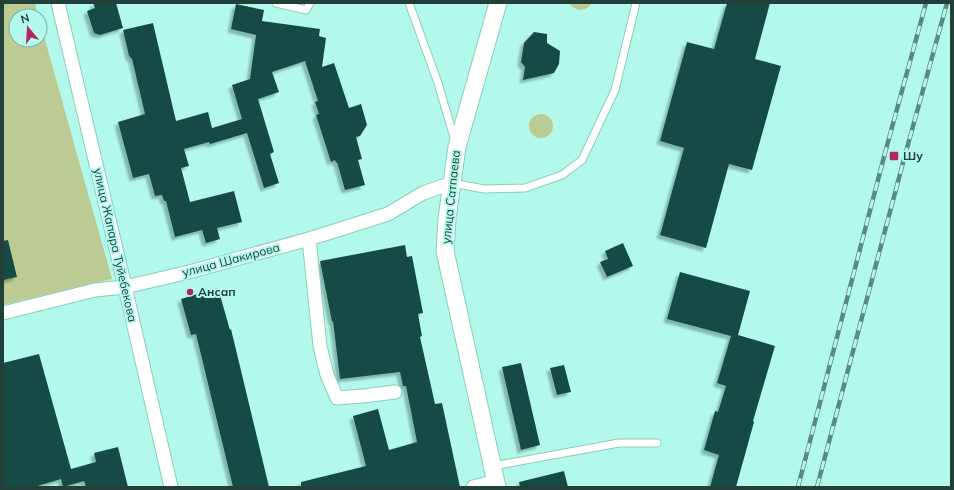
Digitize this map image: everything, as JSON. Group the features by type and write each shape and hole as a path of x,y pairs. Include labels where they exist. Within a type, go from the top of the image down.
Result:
{"street":[{"name":"улица Жапара Туйебекова","path":"58,3 171,487"},
{"name":"улица Сатпаева","path":"495,478 445,251 447,219 457,147 498,3"},
{"name":"улица Шакирова","path":"3,313 95,290 125,287 189,272 309,239 388,214 423,193 452,183"},
{"path":"309,239 320,346 327,375 337,398 395,392"},
{"path":"473,487 495,478"}],"lane":[{"path":"276,3 306,10 310,3"},
{"path":"409,3 438,83 457,147"},
{"path":"452,183 484,189 525,188 562,175 582,160 614,90 636,8 636,3"},
{"path":"495,478 619,443 657,443"}],"green space":[{"path":"3,3 35,3 36,8 8,8 8,48 47,48 112,279 3,305"},
{"path":"569,3 592,3 587,8 580,10 574,8"},
{"path":"541,114 550,117 553,126 550,135 541,138 532,135 529,126 532,117"}],"building":[{"path":"93,3 116,3 123,28 100,35 94,33 87,11 95,8"},
{"path":"727,3 770,3 755,59 781,66 752,170 729,164 706,248 660,235 684,148 660,141 687,42 714,49"},
{"path":"236,4 264,10 262,21 320,29 319,36 326,38 322,67 334,63 349,108 361,104 367,125 360,136 356,137 362,159 358,160 365,185 345,190 337,162 336,163 335,160 331,162 316,115 319,114 315,102 318,101 305,61 272,72 279,92 258,99 274,152 270,154 279,183 264,188 247,133 210,144 209,142 184,149 189,166 181,168 190,202 234,191 242,222 217,228 220,239 206,243 202,230 175,237 166,201 164,201 162,195 155,196 149,174 133,178 118,122 145,114 132,59 129,56 123,30 153,23 176,121 208,112 212,128 242,119 232,85 250,79 256,35 231,29"},
{"path":"534,32 547,34 547,43 560,51 559,64 554,73 523,80 525,67 521,62 524,43"},
{"path":"8,240 17,277 3,280 3,241"},
{"path":"623,243 633,266 607,277 600,262 608,259 605,251"},
{"path":"405,245 407,257 412,256 423,313 418,314 422,336 420,337 435,404 442,403 460,487 301,487 301,482 366,466 353,416 378,409 389,450 417,442 406,386 403,386 400,372 340,379 333,321 332,322 320,261"},
{"path":"680,272 750,291 738,335 775,346 753,421 754,422 736,487 710,487 719,455 704,450 715,411 718,412 726,386 717,383 731,336 667,319"},
{"path":"218,288 230,330 231,329 269,487 233,487 196,334 191,335 181,299"},
{"path":"39,354 71,469 96,462 94,453 118,447 128,487 86,487 84,481 63,487 61,479 34,487 3,487 3,363"},
{"path":"521,363 540,445 521,450 502,367"},
{"path":"564,365 571,392 557,395 550,368"},
{"path":"564,471 568,487 520,487 519,482"}],"railway":[{"path":"798,487 885,153 926,3"},
{"path":"817,487 947,3"}],"place":[{"name":"Шу","path":"894,156"},
{"name":"Ансап","path":"190,292"}]}
